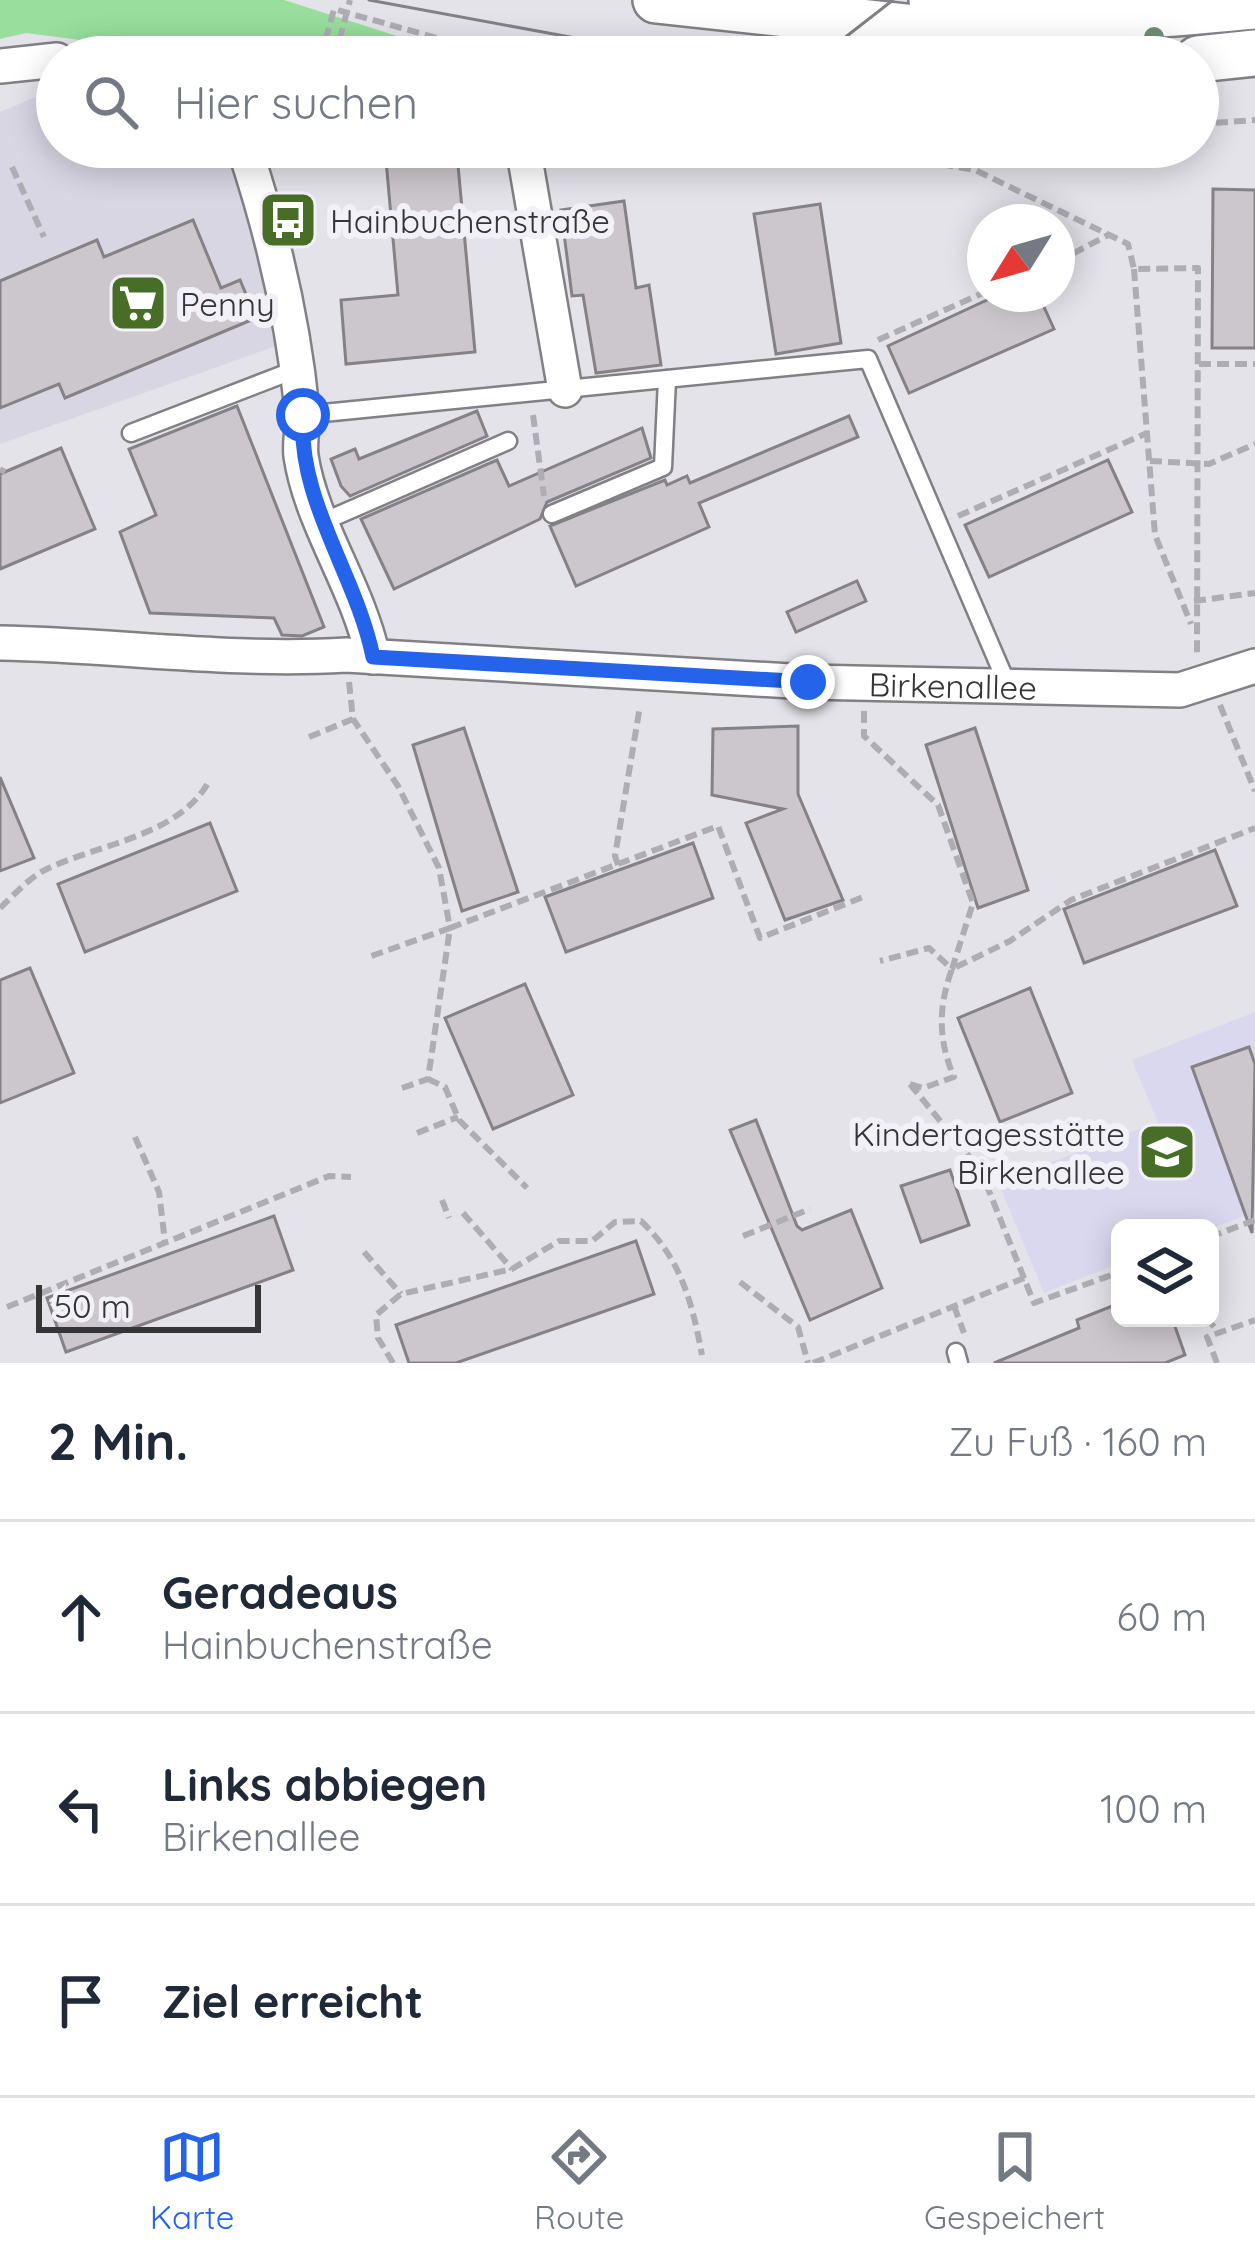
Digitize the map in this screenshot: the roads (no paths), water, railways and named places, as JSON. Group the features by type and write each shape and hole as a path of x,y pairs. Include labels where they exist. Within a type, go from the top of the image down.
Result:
{"main road":[{"path":"656,0 1126,17 1255,6"},
{"path":"951,8 992,36"},
{"path":"1219,56 1255,52"}],"street":[{"path":"0,66 36,62"},
{"path":"251,168 277,247 303,415 300,454 363,612 359,656"},
{"path":"525,168 549,392"},
{"name":"Birkenallee","path":"0,643 865,683 1180,690 1255,666"}],"lane":[{"path":"303,415 868,358 1008,686"},
{"path":"131,433 297,369"},
{"path":"552,514 663,466 667,379"},
{"path":"325,520 508,441"}],"tram line":[{"path":"369,0 564,36"},
{"path":"847,36 893,0"}],"place":[{"name":"Hainbuchenstraße","path":"288,220"},
{"name":"Penny","path":"138,303"},
{"name":"Kindertagesstätte Birkenallee","path":"1167,1152"}]}
